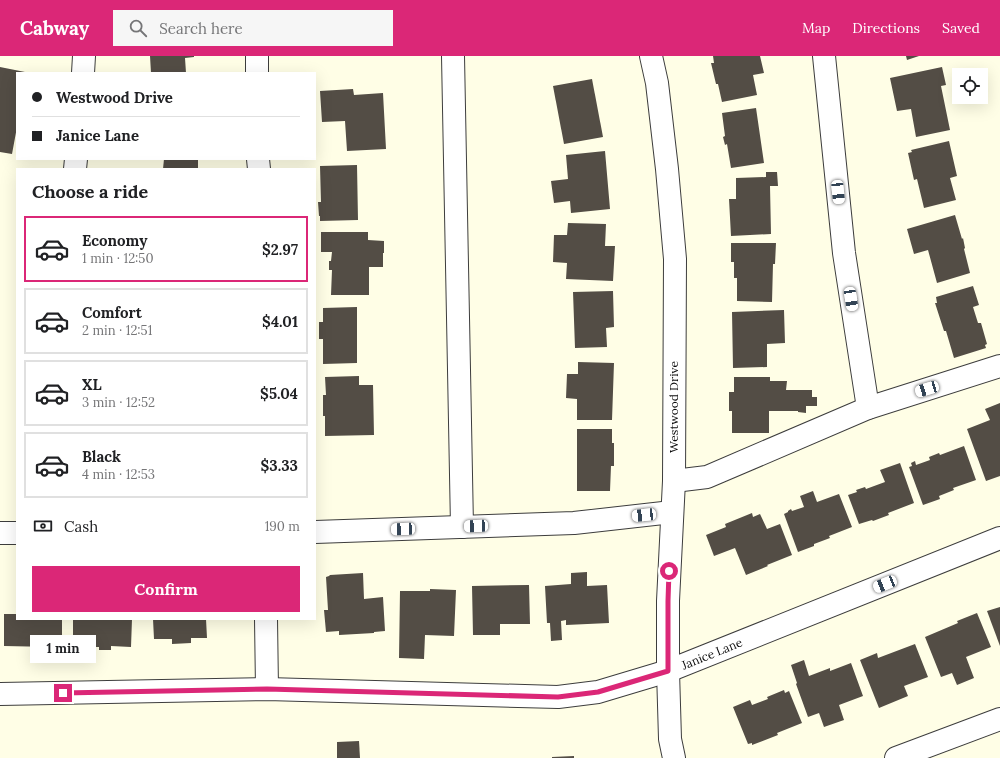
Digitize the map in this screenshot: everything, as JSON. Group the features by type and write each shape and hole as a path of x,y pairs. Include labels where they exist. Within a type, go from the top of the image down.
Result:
{"street":[{"path":"83,72 84,56"},
{"path":"257,56 257,72"},
{"path":"453,56 462,527"},
{"name":"Westwood Drive","path":"651,56 657,83 675,259 674,481 668,601 670,739 674,758"},
{"path":"824,56 844,253 868,408"},
{"path":"674,481 707,477 868,408 1000,366"},
{"path":"316,532 574,523 672,512"},
{"path":"0,533 16,533"},
{"name":"Janice Lane","path":"0,694 267,689 558,697 598,692 668,671 1000,538"},
{"path":"266,620 267,689"},
{"path":"896,758 1000,720"}],"building":[{"path":"150,56 194,56 185,58 186,72 151,72"},
{"path":"713,56 760,56 764,73 753,75 757,95 722,102 711,63 714,63"},
{"path":"906,56 919,56 907,60"},
{"path":"0,67 25,72 16,72 16,132 12,154 0,152"},
{"path":"942,67 946,85 941,86 950,130 916,137 911,109 897,111 890,78"},
{"path":"592,79 603,137 564,144 553,86"},
{"path":"353,89 354,95 383,93 386,149 347,151 345,121 322,122 320,91"},
{"path":"756,108 764,163 731,168 727,144 725,145 723,137 725,136 722,113"},
{"path":"949,141 957,176 950,178 956,200 924,208 917,179 914,180 908,153 912,152 911,150"},
{"path":"605,151 610,209 571,213 570,201 554,203 551,181 568,179 566,155"},
{"path":"164,160 198,160 198,168 163,168"},
{"path":"357,165 358,220 320,221 318,202 321,202 320,166"},
{"path":"766,172 777,172 778,186 770,186 771,234 731,236 729,199 736,199 736,178 766,177"},
{"path":"955,215 962,239 963,238 970,273 937,283 928,250 914,254 907,229"},
{"path":"568,223 606,224 605,246 615,246 613,281 566,279 567,263 553,262 554,235 567,235"},
{"path":"321,232 368,232 368,240 384,241 383,267 369,267 369,295 331,295 332,270 329,270 329,261 331,261 332,252 321,252"},
{"path":"731,243 776,243 775,264 773,264 772,302 737,301 737,278 734,278 734,262 731,262"},
{"path":"973,286 979,305 973,307 978,323 981,323 987,344 985,345 986,348 954,358 946,331 944,331 935,303 937,303 936,297"},
{"path":"613,291 614,327 606,328 607,347 575,348 573,292"},
{"path":"357,307 357,363 323,364 323,339 319,339 319,322 323,322 323,308"},
{"path":"784,310 785,343 767,344 767,367 733,368 732,312"},
{"path":"578,362 614,363 612,420 577,420 577,399 566,398 567,374 578,374"},
{"path":"359,376 359,385 373,385 374,435 325,436 323,395 326,395 325,377"},
{"path":"734,377 770,377 770,381 787,381 786,390 812,390 812,397 817,397 817,406 806,406 806,413 798,411 769,411 769,433 732,433 732,411 729,411 729,392 734,392"},
{"path":"1000,403 1000,476 986,481 967,429 990,420 985,409"},
{"path":"577,429 612,429 612,443 614,443 614,466 611,466 610,491 577,491"},
{"path":"964,446 976,480 953,488 954,490 939,496 940,499 923,505 909,467 912,466 911,463 915,461 916,465 930,460 929,457 939,453 940,455"},
{"path":"900,463 914,503 888,513 889,515 859,524 848,495 857,492 856,490 865,487 866,489 885,482 880,470"},
{"path":"813,491 817,502 839,494 852,527 829,536 830,538 798,552 784,514 791,509 792,511 804,507 800,496"},
{"path":"752,513 753,517 760,514 767,529 780,524 792,555 746,575 735,548 714,556 706,535 726,527 725,524"},
{"path":"587,572 587,586 607,585 609,623 566,625 566,620 561,621 562,640 551,641 550,623 547,623 545,586 571,584 571,573"},
{"path":"363,573 364,599 383,597 385,631 339,635 339,631 326,632 324,610 328,610 326,577 330,575"},
{"path":"529,585 530,624 500,624 500,635 473,635 472,586"},
{"path":"430,589 456,590 454,636 425,635 424,659 399,658 400,591 430,591"},
{"path":"1000,607 1000,646 987,611"},
{"path":"977,613 991,647 966,657 974,678 957,685 952,673 941,677 925,637"},
{"path":"4,614 16,614 16,620 62,620 62,644 53,644 53,647 4,646"},
{"path":"73,620 132,620 131,647 111,646 111,650 99,650 99,647 73,647"},
{"path":"153,620 206,620 207,638 191,638 191,643 172,644 172,639 154,639"},
{"path":"915,644 928,677 904,686 908,696 879,708 860,660 877,653 878,658"},
{"path":"804,660 809,676 830,668 830,671 851,663 863,696 839,705 844,720 824,727 819,713 808,717 791,665"},
{"path":"784,690 785,693 789,691 802,723 777,733 778,735 752,745 752,743 748,744 733,707 750,700 752,705 768,699 767,697"},
{"path":"359,741 360,758 337,758 337,742"},
{"path":"574,756 574,758 552,758 552,757"}],"route":[{"path":"63,693 267,689 558,697 598,692 668,671 669,571"}]}
